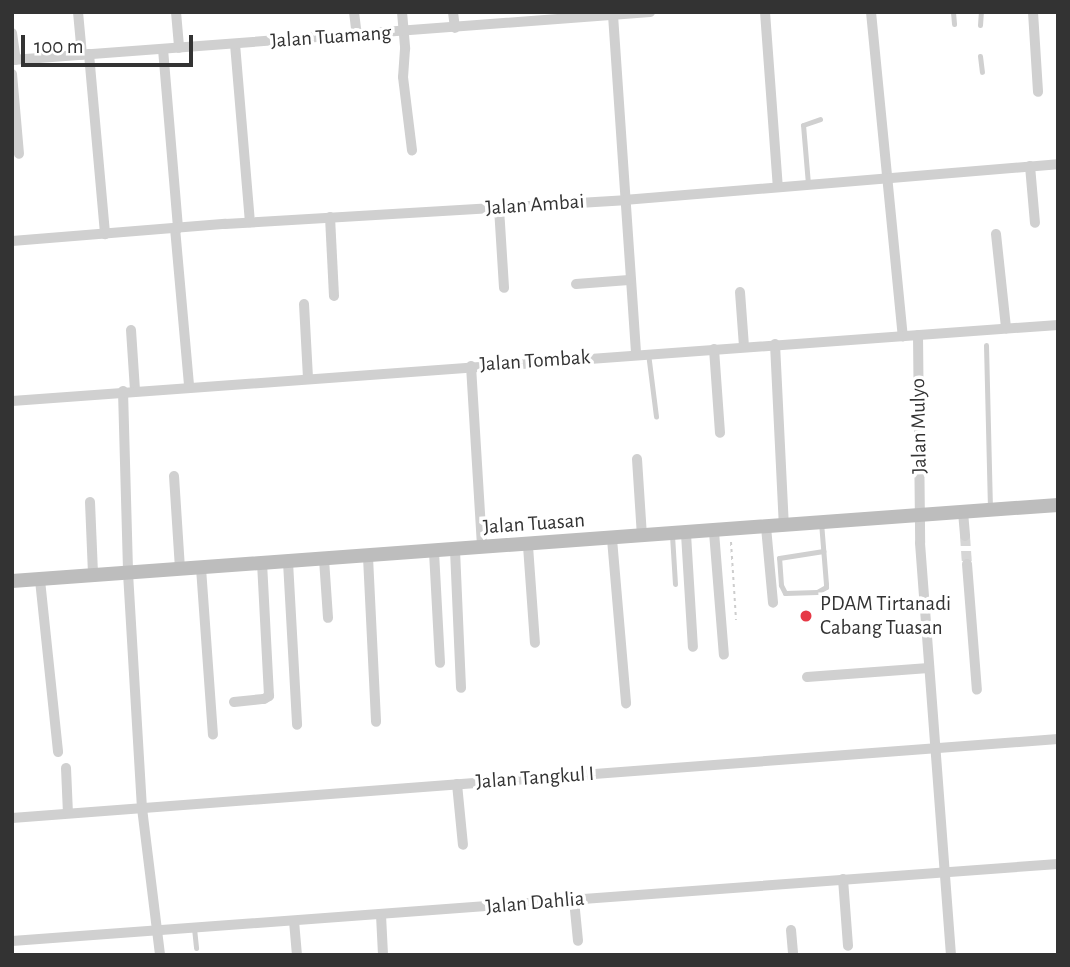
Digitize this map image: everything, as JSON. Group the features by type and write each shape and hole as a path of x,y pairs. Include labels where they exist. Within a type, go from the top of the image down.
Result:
{"street":[{"path":"78,12 86,55 105,234"},
{"path":"176,12 179,48"},
{"path":"354,12 357,35"},
{"path":"402,12 403,77 412,150"},
{"path":"453,12 455,28"},
{"name":"Jalan Tuamang","path":"14,60 455,28 528,17 650,12"},
{"path":"765,12 778,187"},
{"path":"872,12 903,336"},
{"path":"1033,12 1038,92"},
{"path":"613,15 629,280 642,353"},
{"path":"12,33 14,60"},
{"path":"235,44 250,222"},
{"path":"163,49 189,386"},
{"path":"12,74 19,153"},
{"name":"Jalan Ambai","path":"12,242 250,222 624,200 1058,164"},
{"path":"1030,166 1035,223"},
{"path":"499,208 504,288"},
{"path":"330,217 334,296"},
{"path":"996,234 1006,328"},
{"path":"576,284 629,280"},
{"path":"740,292 744,346"},
{"path":"304,304 308,377"},
{"name":"Jalan Tombak","path":"12,401 308,377 1058,325"},
{"path":"131,330 135,390"},
{"name":"Jalan Mulyo","path":"918,335 920,516 934,748 939,781 943,872 951,955"},
{"path":"775,344 785,525"},
{"path":"714,349 720,433"},
{"path":"471,366 482,548"},
{"path":"123,391 128,573 142,808 160,955"},
{"path":"637,459 642,537"},
{"path":"174,476 180,569"},
{"path":"89,502 93,575"},
{"name":"Jalan Tuasan","path":"12,581 528,546 1058,505"},
{"path":"963,512 965,536"},
{"path":"765,527 773,603"},
{"path":"713,532 724,655"},
{"path":"679,534 693,647"},
{"path":"612,539 626,703"},
{"path":"528,546 534,643"},
{"path":"455,550 461,688"},
{"path":"434,552 440,663"},
{"path":"368,557 376,722"},
{"path":"324,559 328,618"},
{"path":"288,562 297,725"},
{"path":"234,702 264,699 269,696 262,564"},
{"path":"967,564 977,690"},
{"path":"201,568 213,735"},
{"path":"40,580 58,752"},
{"path":"807,677 929,668"},
{"name":"Jalan Tangkul I","path":"12,817 1058,739"},
{"path":"66,768 68,813"},
{"path":"457,784 463,845"},
{"name":"Jalan Dahlia","path":"12,941 194,928 244,929 295,921 1058,864"},
{"path":"843,879 848,946"},
{"path":"574,900 578,941"},
{"path":"380,915 383,955"},
{"path":"295,921 298,955"},
{"path":"791,930 793,955"}],"lane":[{"path":"953,12 954,24"},
{"path":"980,25 984,13"},
{"path":"981,55 982,72"},
{"path":"808,184 803,125 808,121 820,119"},
{"path":"986,345 990,509"},
{"path":"642,353 656,416"},
{"path":"821,522 823,551 825,588 817,592 785,593 781,585 779,558 823,551"},
{"path":"675,584 679,534"},
{"path":"194,928 197,948"}],"path":[{"path":"730,530 736,620"}],"tunnel":[{"path":"965,536 967,564"}],"place":[{"name":"PDAM Tirtanadi Cabang Tuasan","path":"806,616"}]}
